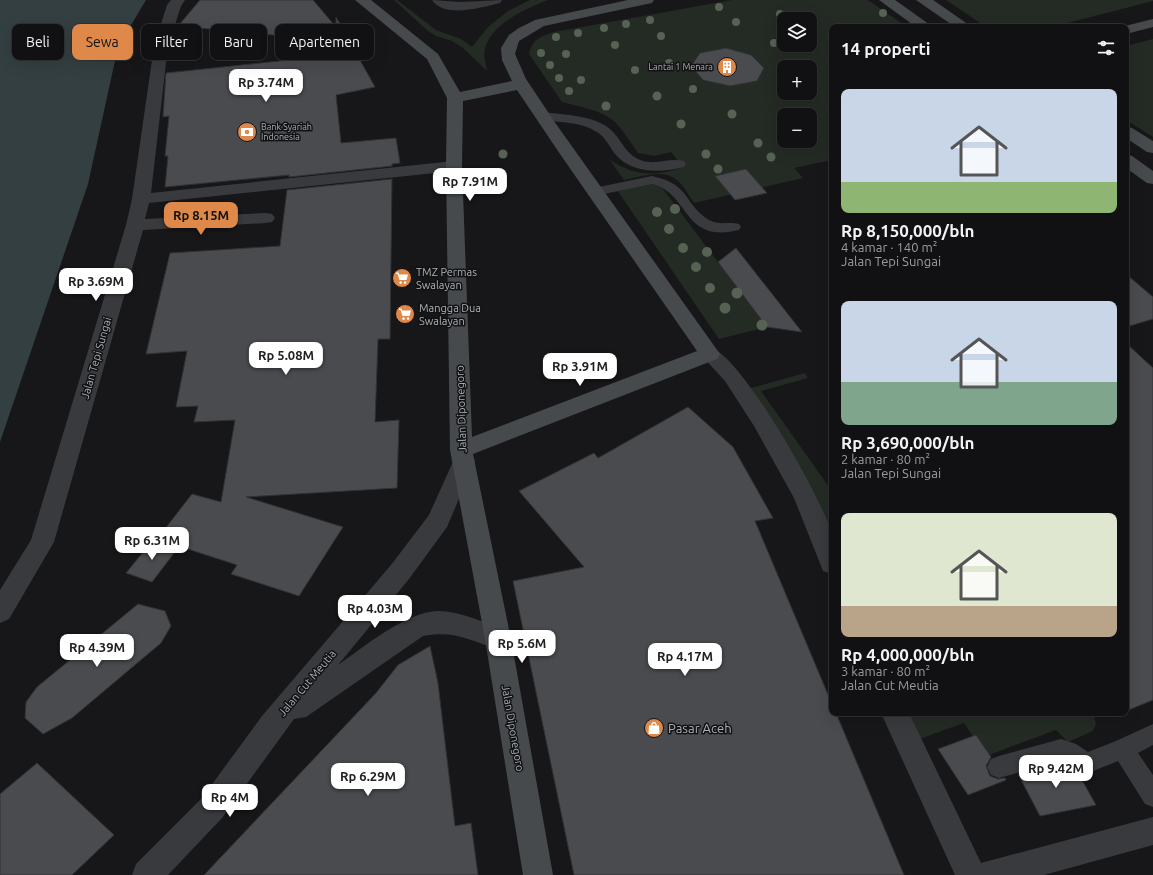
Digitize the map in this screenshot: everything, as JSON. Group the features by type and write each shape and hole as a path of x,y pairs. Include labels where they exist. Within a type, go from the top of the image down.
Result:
{"main road":[{"name":"Jalan Diponegoro","path":"362,0 433,57 455,98 454,166 462,456 498,639 538,875"},
{"path":"462,456 710,354 594,192 522,84 508,55 510,43 524,30 546,22 647,0"},
{"path":"886,0 922,24"},
{"path":"923,0 960,24"},
{"path":"1129,29 1153,23"},
{"path":"455,98 522,84"},
{"path":"1129,133 1153,148"},
{"path":"1129,162 1153,179"}],"street":[{"name":"Jalan Tepi Sungai","path":"0,612 42,542 135,225 141,198 161,46 174,5 178,0"},
{"path":"439,0 447,5 459,7 495,0"},
{"path":"141,198 454,166"},
{"path":"135,225 266,218"},
{"path":"710,354 732,376 763,422 805,498 829,557"},
{"name":"Jalan Cut Meutia","path":"147,875 212,808 272,725 400,572 439,520 462,456"},
{"path":"272,725 417,626 439,622 468,627 498,639"},
{"path":"896,716 971,875"},
{"path":"990,875 1153,832"}],"lane":[{"path":"543,116 599,127 609,135 625,157 633,163 645,167 662,167 679,164"},
{"path":"594,192 652,180 662,180 670,185 706,225 722,229 734,227"},
{"path":"999,767 1061,750 1068,751 1086,763 1123,749 1153,734"},
{"path":"1123,749 1153,796"}],"shaded area":[{"path":"0,0 146,0 132,24 72,24 72,60 115,60 88,184 0,442"},
{"path":"394,0 397,0 436,30 461,39 472,47 488,27 508,11 530,0 548,0 510,18 494,32 488,40 484,51 487,71 463,48 452,41 436,36 428,31"},
{"path":"732,0 868,0 903,24 829,24 829,161 794,168 803,178 694,203 682,185 672,176 651,174 624,180 610,160 628,169 645,173 663,172 683,167 671,152 654,156 638,153 623,131 612,119 599,112 562,102 529,54 532,45 538,39 554,32"},
{"path":"946,0 1153,0 1064,24 982,24"},
{"path":"1153,39 1153,137 1129,122 1129,45"},
{"path":"652,183 657,184 663,189 767,327 719,339 617,190"},
{"path":"805,373 808,378 761,391 829,487 829,542 751,388"},
{"path":"898,716 1094,716 1096,724 1093,731 1068,742 1056,730 986,756 964,723 911,742"}],"building":[{"path":"200,0 313,0 333,24 275,24 275,35 267,34 267,24 210,24 210,29 202,28 202,24 180,24"},
{"path":"336,17 340,24 336,24"},
{"name":"Lantai 1 Menara","path":"726,48 751,55 764,68 757,81 730,86 703,80 691,66 700,53"},
{"path":"289,60 360,60 375,87 336,95 341,143 396,138 400,163 392,164 392,166 289,177 289,175 165,187 168,156 165,156 169,116 163,117 166,73"},
{"path":"746,169 767,193 735,200 715,176"},
{"path":"392,179 390,339 378,339 375,422 399,420 397,488 246,497 343,527 299,596 231,574 237,565 157,539 192,494 221,502 235,420 194,422 198,406 176,407 187,351 146,354 170,253 280,246 287,190"},
{"path":"736,248 802,332 767,327 718,262"},
{"path":"1129,277 1153,297 1153,319 1129,326"},
{"path":"1129,346 1153,368 1153,700 1129,710"},
{"path":"688,407 733,447 773,518 755,521 829,697 829,716 837,716 904,875 574,875 513,581 584,567 519,491 594,453 598,458"},
{"path":"153,540 178,548 152,582 126,573"},
{"path":"138,604 165,611 171,626 161,643 72,718 43,734 25,718 26,702 37,687"},
{"path":"430,646 438,683 455,826 471,823 478,875 204,875 376,693 398,665"},
{"path":"976,735 991,757 986,766 990,776 998,779 1005,778 1006,780 968,795 938,749"},
{"path":"37,763 114,835 72,875 0,875 0,794"},
{"path":"1061,763 1077,771 1096,805 1040,816 1018,774"}],"place":[{"name":"Lantai 1 Menara","path":"727,67"},
{"name":"Bank Syariah Indonesia","path":"247,132"},
{"name":"TMZ Permas Swalayan","path":"402,278"},
{"name":"Mangga Dua Swalayan","path":"405,314"},
{"name":"Pasar Aceh","path":"654,728"}]}
